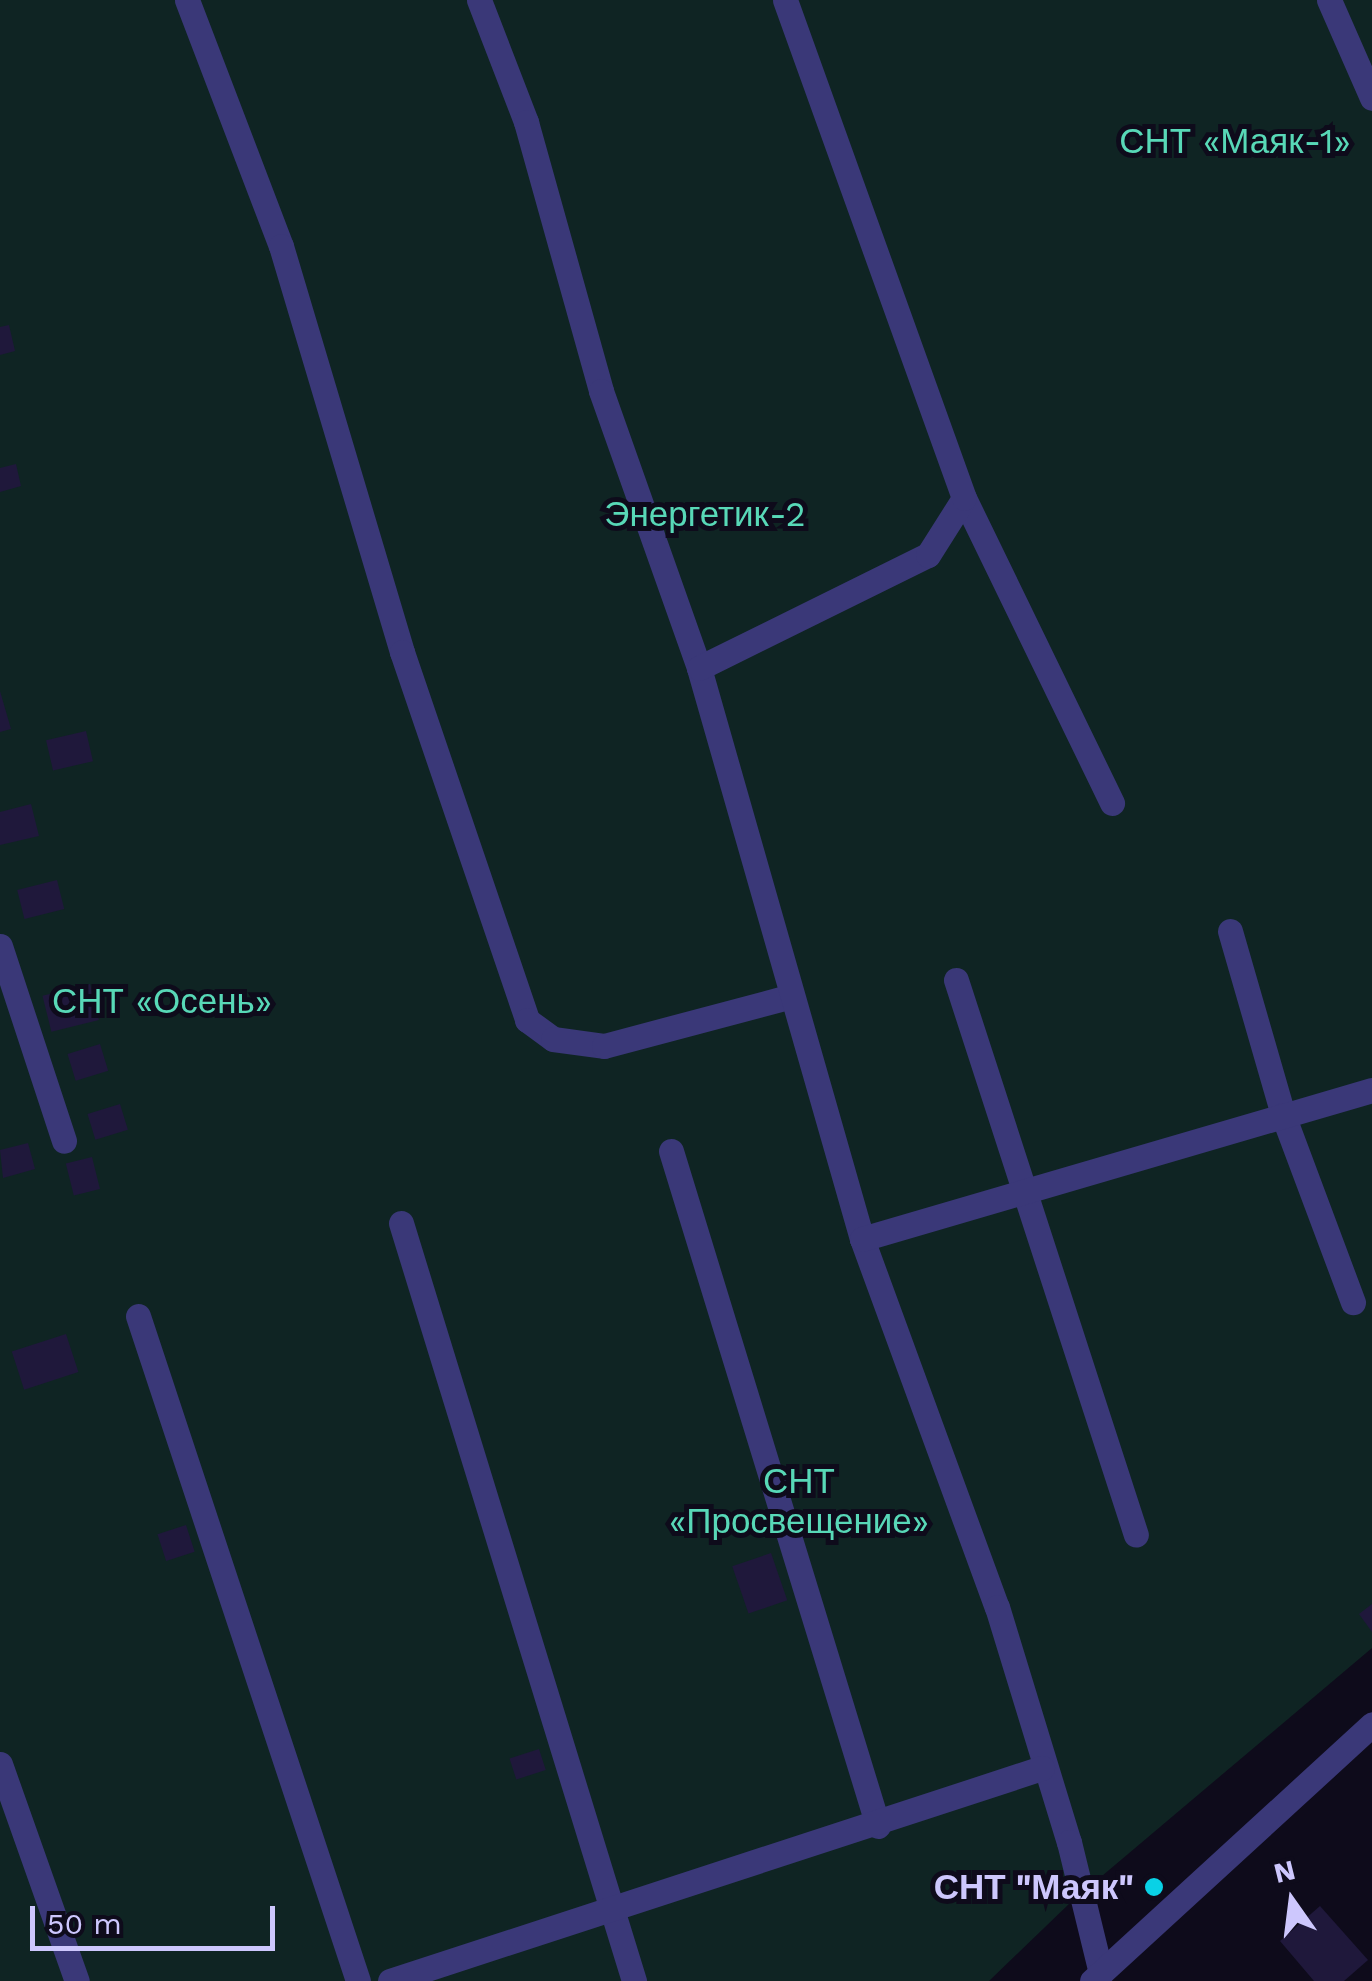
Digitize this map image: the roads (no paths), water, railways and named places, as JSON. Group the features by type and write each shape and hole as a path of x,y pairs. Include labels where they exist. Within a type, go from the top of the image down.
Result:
{"street":[{"path":"187,0 280,246 402,652 526,1020 552,1038 604,1046 788,998"},
{"path":"478,0 526,122 601,391 699,668 788,998 862,1239 997,1607 1042,1768 1069,1842 1096,1977"},
{"path":"786,0 964,498 1112,803"},
{"path":"1328,0 1372,98"},
{"path":"699,668 928,554 964,498"},
{"path":"1230,930 1283,1115 1354,1302"},
{"path":"0,946 64,1140"},
{"path":"956,980 1136,1535"},
{"path":"862,1239 1372,1090"},
{"path":"671,1151 878,1826"},
{"path":"401,1223 610,1914 634,1981"},
{"path":"138,1316 358,1981"},
{"path":"1096,1977 1372,1724"},
{"path":"0,1764 76,1981"},
{"path":"390,1981 610,1914 1042,1768"}],"place":[{"name":"СНТ \"Маяк\"","path":"1154,1887"}],"park label":[{"name":"СНТ «Маяк-1»","path":"1235,141"},
{"name":"Энергетик-2","path":"705,514"},
{"name":"СНТ «Осень»","path":"162,1001"},
{"name":"СНТ «Просвещение»","path":"799,1501"}]}
